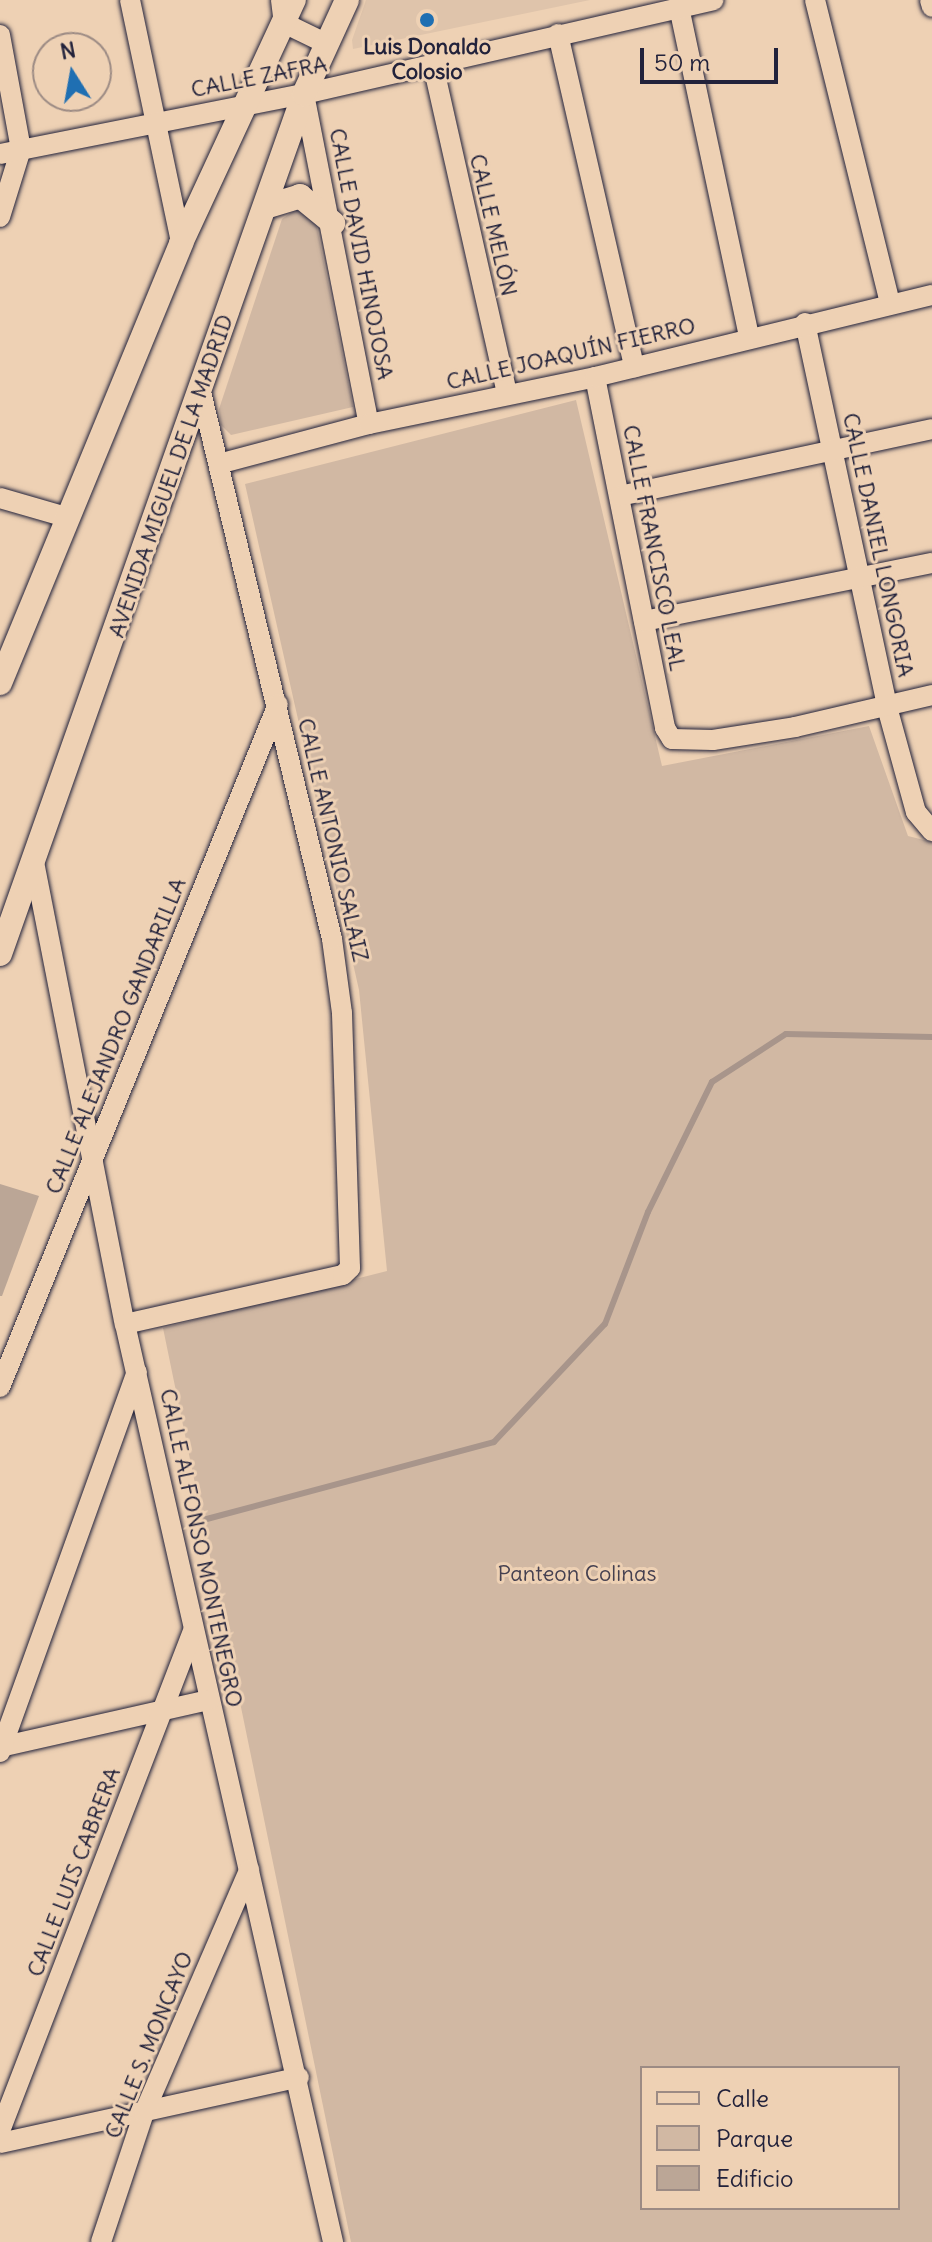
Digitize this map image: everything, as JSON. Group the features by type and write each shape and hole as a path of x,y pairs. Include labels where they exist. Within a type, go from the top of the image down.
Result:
{"main road":[{"path":"2,667 282,12 294,0"},
{"name":"AVENIDA MIGUEL DE LA MADRID","path":"0,954 304,94 347,0"},
{"path":"265,207 300,196 333,223"}],"street":[{"path":"130,0 153,122 181,243"},
{"name":"CALLE ZAFRA","path":"0,154 304,94 713,0"},
{"path":"815,0 890,303"},
{"path":"930,0 932,7"},
{"path":"679,7 749,337"},
{"path":"282,12 327,44"},
{"path":"558,34 634,367"},
{"path":"0,35 21,149 0,217"},
{"name":"CALLE MELÓN","path":"433,65 507,394"},
{"name":"CALLE DAVID HINOJOSA","path":"304,94 333,223 369,424"},
{"name":"CALLE JOAQUÍN FIERRO","path":"222,463 369,424 595,377 805,323 932,295"},
{"name":"CALLE DANIEL LONGORIA","path":"805,323 887,707 926,826"},
{"name":"CALLE FRANCISCO LEAL","path":"595,377 665,728 679,742 713,740 887,707"},
{"name":"CALLE ANTONIO SALAIZ","path":"125,1324 343,1275 350,1268 339,977 222,463 201,392"},
{"path":"620,496 932,429"},
{"path":"0,498 66,517"},
{"path":"644,621 932,563"},
{"path":"887,707 932,695"},
{"name":"CALLE ALEJANDRO GANDARILLA","path":"0,1387 278,704"},
{"name":"CALLE ALFONSO MONTENEGRO","path":"34,862 125,1324 193,1631 299,2077 333,2242"},
{"path":"1,1749 137,1372"},
{"name":"CALLE LUIS CABRERA","path":"0,2131 193,1631"},
{"path":"1,1749 209,1700"},
{"name":"CALLE S. MONCAYO","path":"101,2242 144,2113 249,1870"},
{"path":"0,2143 299,2077"}],"shaded area":[{"name":"Luis Donaldo Colosio","path":"366,0 590,0 353,49 352,40"}],"green space":[{"path":"301,206 314,213 353,407 231,435 221,425 219,409 282,219"},
{"name":"Panteon Colinas","path":"576,400 662,766 869,726 908,836 932,842 932,2242 351,2242 163,1328 387,1271 359,990 245,484"}],"building":[{"path":"0,1184 39,1196 2,1296 0,1296"}],"waterway":[{"path":"203,1520 494,1442 605,1324 648,1212 712,1082 786,1034 932,1037"}],"place":[{"name":"Luis Donaldo Colosio","path":"427,20"}]}
